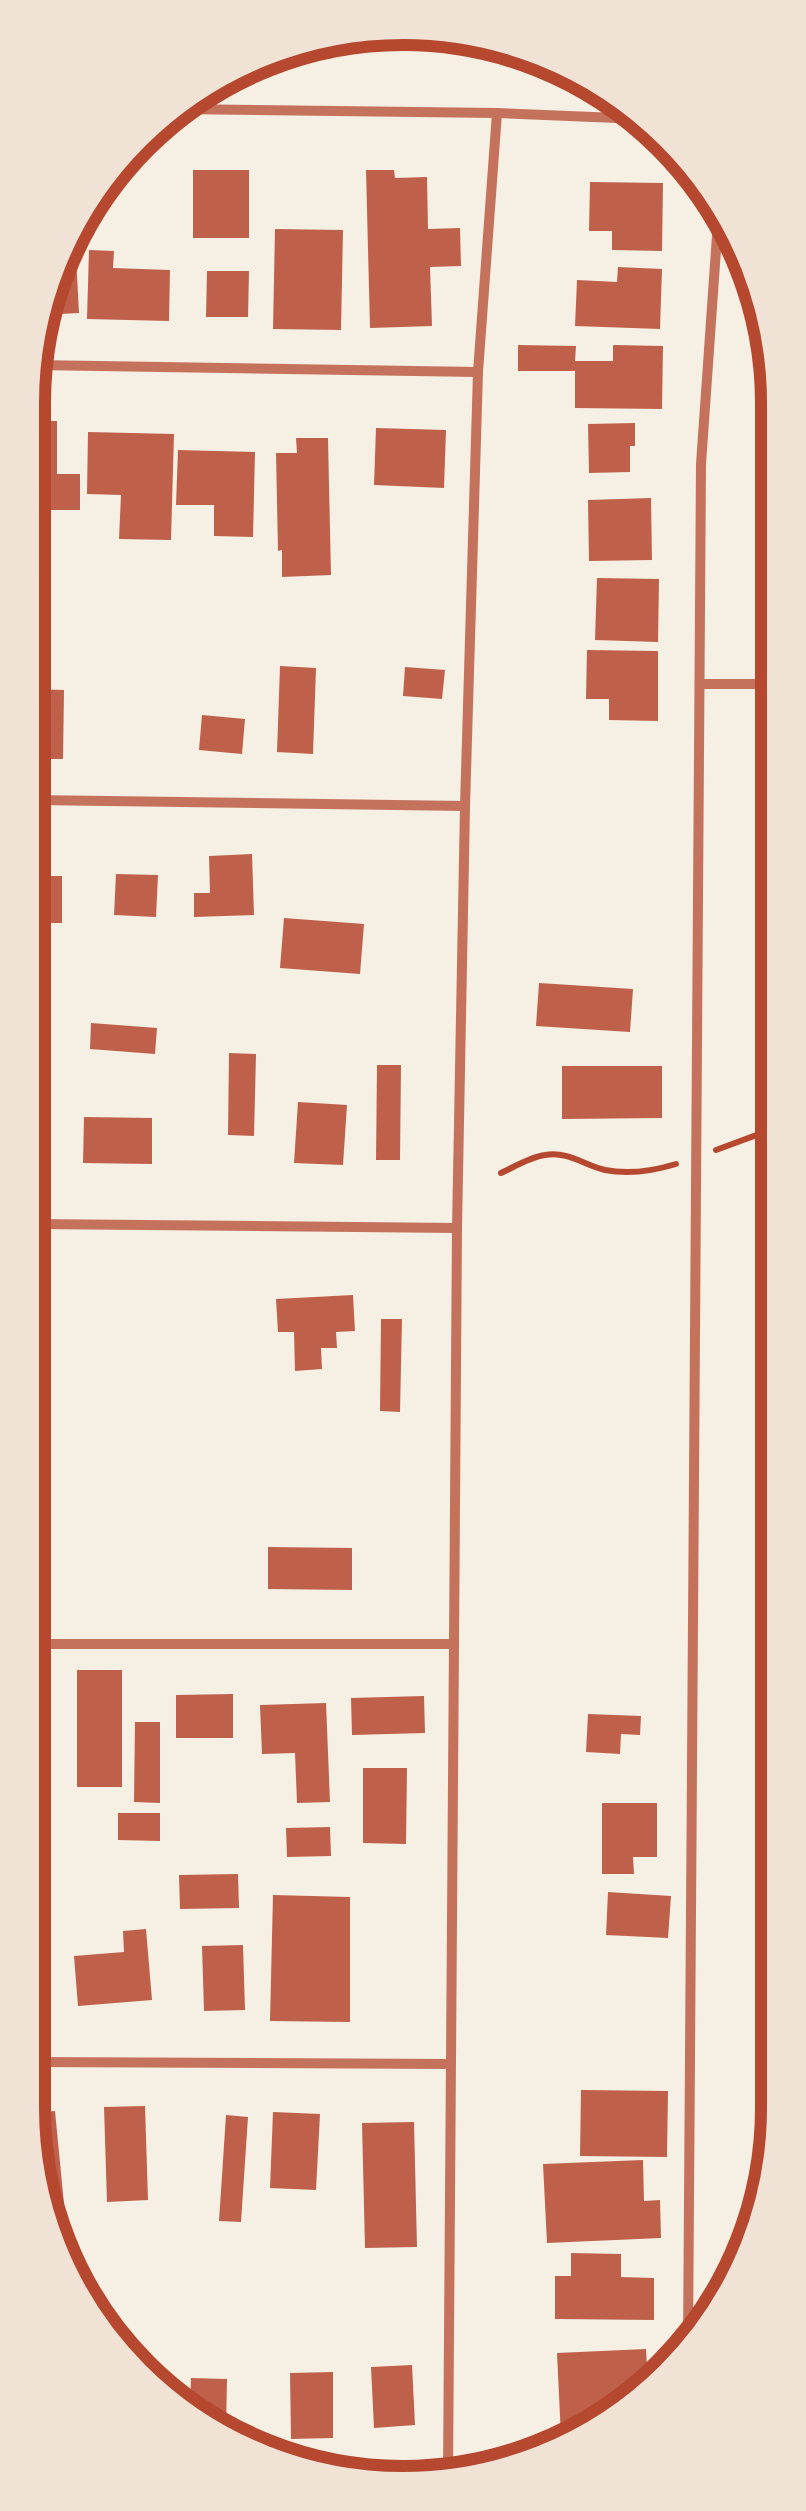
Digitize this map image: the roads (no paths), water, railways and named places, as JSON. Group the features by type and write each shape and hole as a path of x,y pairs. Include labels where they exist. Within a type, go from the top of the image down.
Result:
{"street":[{"path":"198,109 620,118"},
{"path":"448,2463 457,1228 465,806 478,372 497,113"},
{"path":"688,2324 701,464 718,234"},
{"path":"47,365 478,372"},
{"path":"700,684 761,684"},
{"path":"45,800 465,806"},
{"path":"45,1224 457,1228"},
{"path":"45,1644 454,1644"},
{"path":"45,2062 450,2064"}]}
